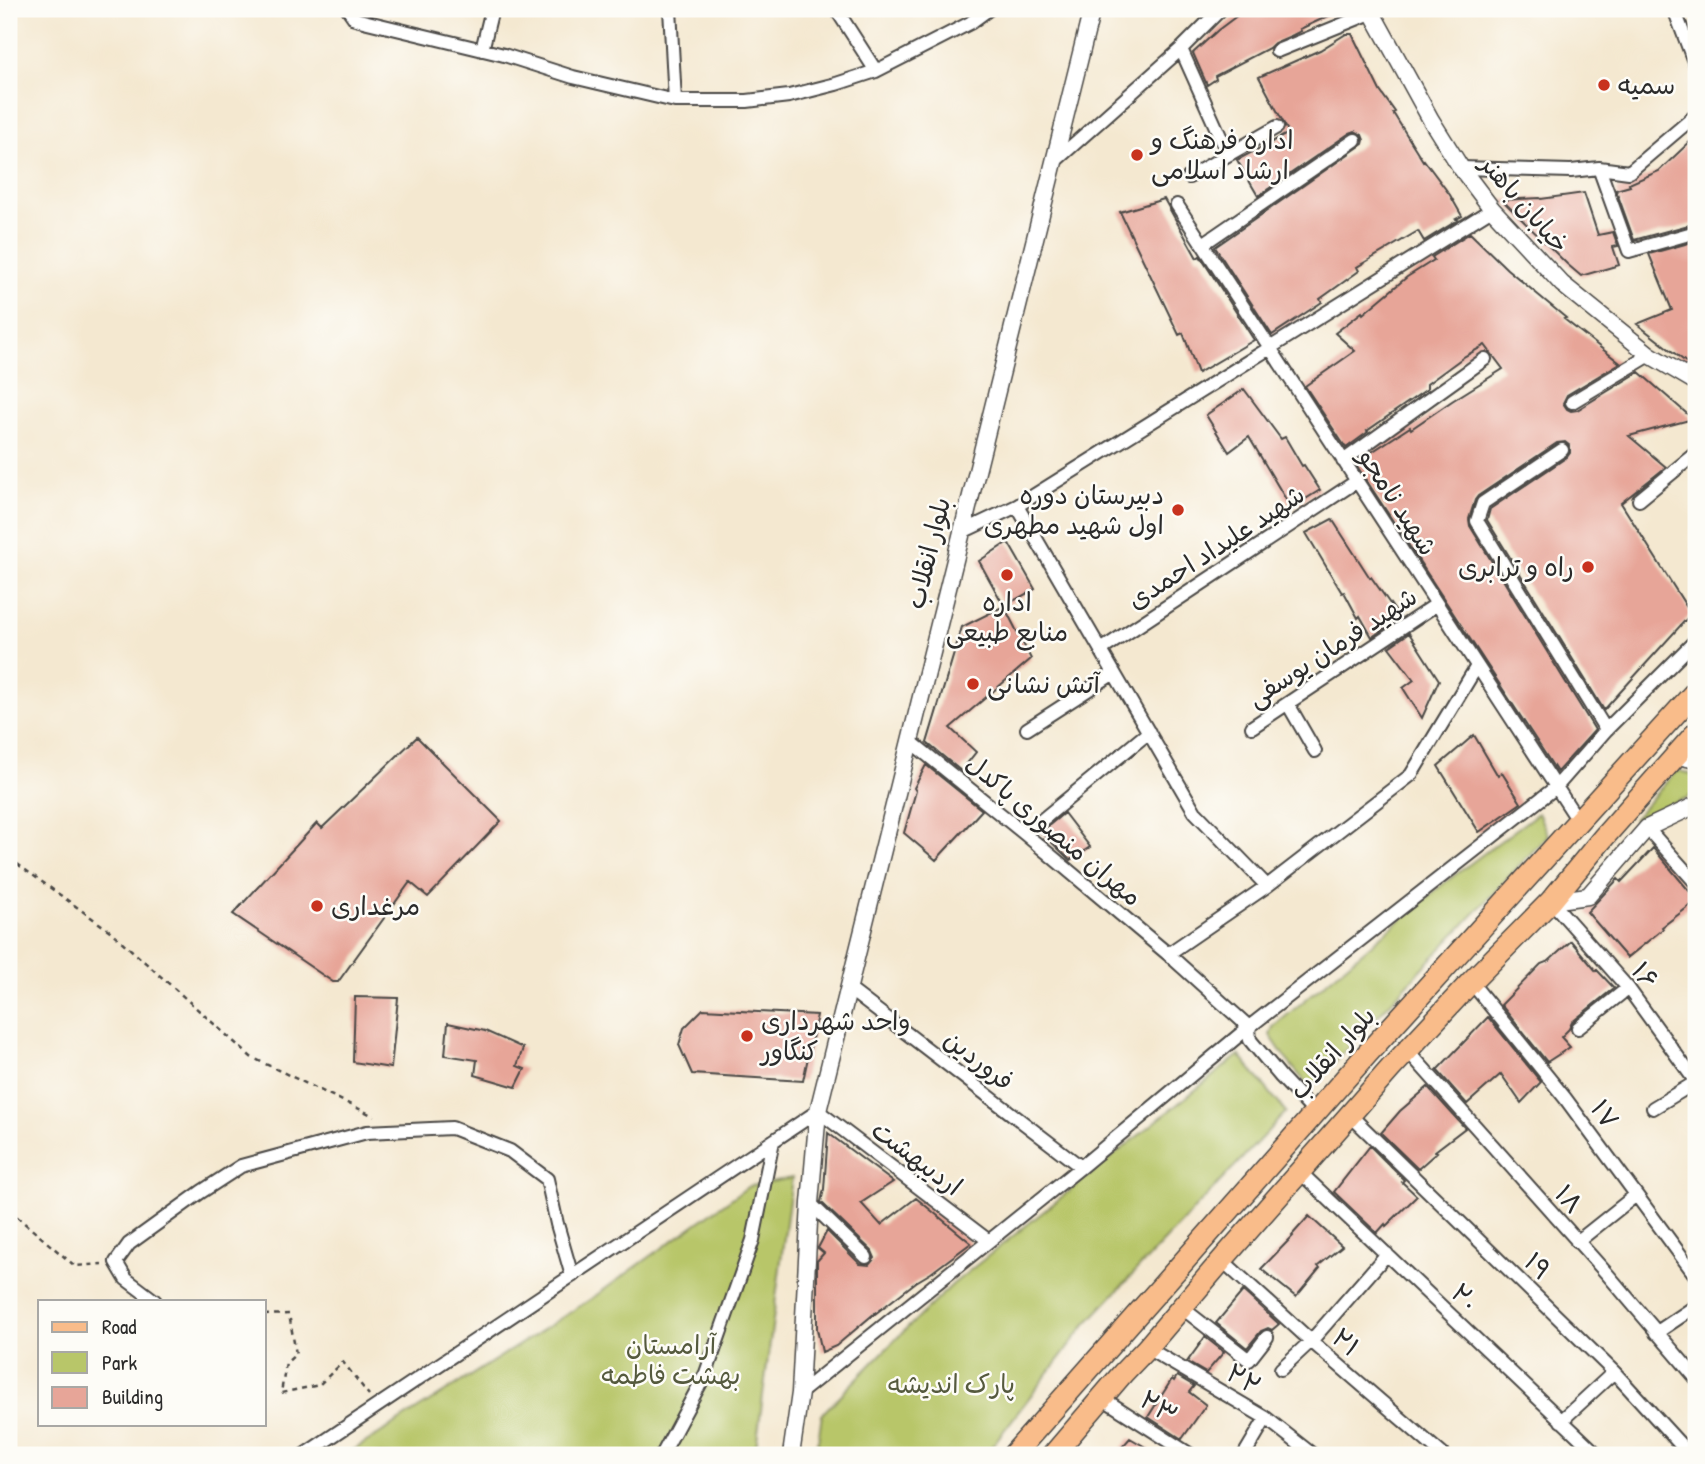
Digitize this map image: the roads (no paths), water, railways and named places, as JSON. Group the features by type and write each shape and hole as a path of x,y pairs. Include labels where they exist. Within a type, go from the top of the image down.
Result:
{"main road":[{"name":"بلوار انقلاب","path":"1013,1455 1315,1113 1696,691"},
{"name":"بلوار انقلاب","path":"1053,1455 1222,1259 1408,1051 1551,901 1604,837 1687,758 1696,733"}],"street":[{"path":"348,9 355,19 482,50 573,77 676,101 747,101 789,96 836,84 876,71 970,23 989,9"},
{"path":"482,50 492,9"},
{"path":"670,9 676,101"},
{"path":"836,9 876,71"},
{"name":"بلوار انقلاب","path":"791,1455 800,1393 810,1203 818,1111 1092,9"},
{"path":"1054,162 1181,49 1221,9"},
{"path":"1277,51 1371,11"},
{"name":"خیابان باهنر","path":"1371,11 1431,120 1461,168 1492,209 1562,284 1650,355 1696,383"},
{"path":"1677,15 1696,66"},
{"path":"1181,49 1228,154"},
{"path":"1461,168 1571,171 1599,168 1629,172 1696,115"},
{"path":"1189,177 1277,127"},
{"path":"1203,244 1355,140"},
{"path":"1599,168 1629,251 1696,232"},
{"name":"شهید نامجو","path":"1177,205 1579,822"},
{"path":"962,532 1017,506 1492,209"},
{"path":"1572,402 1650,355"},
{"path":"1343,461 1486,359"},
{"path":"1562,450 1483,503 1477,521 1606,730"},
{"path":"1639,500 1696,453"},
{"name":"شهید علیداد احمدی","path":"1101,650 1357,481"},
{"path":"1017,506 1195,813 1266,886"},
{"name":"شهید فرمان یوسفی","path":"1252,727 1437,604"},
{"path":"800,1393 1081,1167 1249,1027 1556,787 1606,730 1696,640"},
{"path":"1168,954 1266,886 1411,775 1477,666"},
{"path":"1027,729 1114,673"},
{"path":"1288,704 1315,751"},
{"path":"1025,834 1149,732"},
{"name":"مهران منصوری پاکدل","path":"910,741 1168,954 1249,1027 1250,1040 1315,1113"},
{"path":"1551,901 1588,896 1647,828 1696,805"},
{"path":"1647,828 1696,883"},
{"name":"۱۶","path":"1551,901 1628,988 1696,1082"},
{"name":"۱۷","path":"1471,982 1565,1098 1696,1276"},
{"path":"1578,1028 1628,988"},
{"name":"فروردین","path":"849,989 1081,1167"},
{"name":"۱۸","path":"1408,1051 1696,1378"},
{"path":"1653,1108 1696,1082"},
{"path":"304,1455 818,1111"},
{"name":"اردیبهشت","path":"818,1111 989,1241"},
{"name":"۱۹","path":"1350,1115 1614,1371 1690,1455"},
{"path":"154,1300 127,1279 116,1262 129,1244 242,1166 367,1132 452,1128 510,1151 547,1180 556,1224 572,1276"},
{"path":"662,1455 706,1373 753,1240 773,1142"},
{"name":"۲۰","path":"1300,1172 1598,1455"},
{"path":"1577,1242 1636,1195"},
{"path":"810,1203 866,1257"},
{"path":"1281,1369 1311,1341 1387,1254"},
{"name":"۲۱","path":"1222,1259 1311,1341 1443,1455"},
{"path":"1656,1333 1696,1306"},
{"name":"۲۲","path":"1181,1307 1249,1360 1267,1337"},
{"name":"۲۲","path":"1147,1348 1266,1419 1313,1455"},
{"path":"1561,1421 1614,1371"},
{"name":"۲۳","path":"1102,1398 1191,1455"},
{"path":"1244,1455 1266,1419"}],"place":[{"name":"سمیه","path":"1604,85"},
{"name":"اداره فرهنگ و ارشاد اسلامی","path":"1137,155"},
{"name":"دبیرستان دوره اول شهید مطهری","path":"1178,510"},
{"name":"راه و ترابری","path":"1588,567"},
{"name":"اداره منابع طبیعی","path":"1007,575"},
{"name":"آتش نشانی","path":"973,684"},
{"name":"مرغداری","path":"317,906"},
{"name":"واحد شهرداری کنگاور","path":"747,1036"}],"park label":[{"name":"آرامستان بهشت فاطمه","path":"671,1360"},
{"name":"پارک اندیشه","path":"951,1384"}]}
